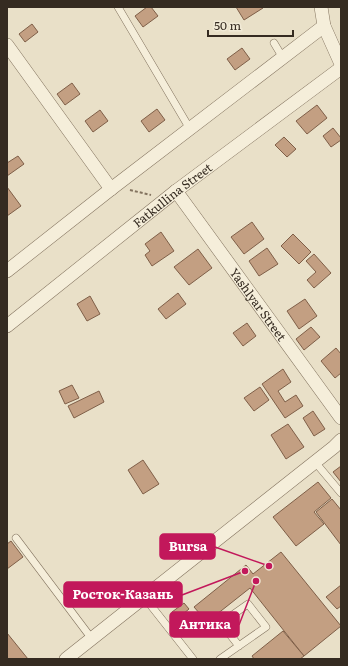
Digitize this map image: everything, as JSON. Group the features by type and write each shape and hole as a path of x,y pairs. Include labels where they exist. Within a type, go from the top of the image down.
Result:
{"street":[{"path":"321,7 324,26 341,64"},
{"path":"7,271 111,189 324,26"},
{"path":"7,44 111,189"},
{"name":"Fatkullina Street","path":"7,326 176,191 341,68"},
{"name":"Yashlyar Street","path":"176,191 341,418"},
{"path":"66,659 145,598 341,440"}],"lane":[{"path":"118,7 190,129"},
{"path":"274,43 283,58"},
{"path":"315,462 341,493"},
{"path":"16,538 92,639"},
{"path":"145,598 194,659"},
{"path":"220,659 240,646 266,627 248,604 221,623 240,646"}],"path":[{"path":"125,189 152,195"}],"building":[{"path":"147,7 151,7 158,16 143,27 135,16"},
{"path":"236,7 262,7 263,8 244,20"},
{"path":"32,24 38,32 25,42 19,34"},
{"path":"242,48 250,59 235,70 227,59"},
{"path":"72,83 80,94 65,105 57,94"},
{"path":"317,105 327,118 307,134 296,121"},
{"path":"157,109 165,120 149,132 141,121"},
{"path":"100,110 108,121 93,132 85,121"},
{"path":"333,128 341,140 331,147 323,136"},
{"path":"284,137 296,149 287,157 275,145"},
{"path":"18,156 24,164 7,176 7,163"},
{"path":"7,187 21,206 7,216"},
{"path":"252,222 264,239 244,254 231,237"},
{"path":"161,232 174,251 152,266 145,255 150,251 145,244"},
{"path":"293,234 311,252 299,264 281,246"},
{"path":"267,248 278,264 259,276 249,261"},
{"path":"198,249 212,268 189,285 174,267"},
{"path":"314,254 331,273 314,288 307,280 316,272 306,261"},
{"path":"178,293 186,304 166,319 158,309"},
{"path":"90,296 100,314 87,321 77,304"},
{"path":"305,299 317,316 299,329 287,311"},
{"path":"247,323 256,336 243,346 233,333"},
{"path":"311,327 320,337 304,350 296,339"},
{"path":"336,348 341,354 341,373 335,378 321,361"},
{"path":"283,369 291,382 278,391 285,402 296,395 303,406 285,418 262,384"},
{"path":"72,385 79,398 65,404 59,391"},
{"path":"260,387 269,400 254,411 244,398"},
{"path":"99,391 104,402 74,418 68,406"},
{"path":"313,411 325,429 314,436 303,418"},
{"path":"288,424 304,447 286,459 271,435"},
{"path":"143,460 159,484 143,494 128,470"},
{"path":"341,466 341,482 333,472"},
{"path":"318,482 331,498 314,512 324,524 296,546 273,517"},
{"path":"332,499 341,510 341,545 316,512"},
{"path":"11,541 23,557 7,569 7,544"},
{"path":"281,552 341,626 304,656 250,588 207,622 194,607 246,565 253,574"},
{"path":"341,585 341,606 337,609 326,597"},
{"path":"184,603 189,609 177,619 172,612"},
{"path":"283,631 304,656 300,659 254,659 252,656"},
{"path":"7,633 28,659 7,659"}],"place":[{"name":"Bursa","path":"269,566"},
{"name":"Росток-Казань","path":"245,571"},
{"name":"Антика","path":"256,581"}]}
